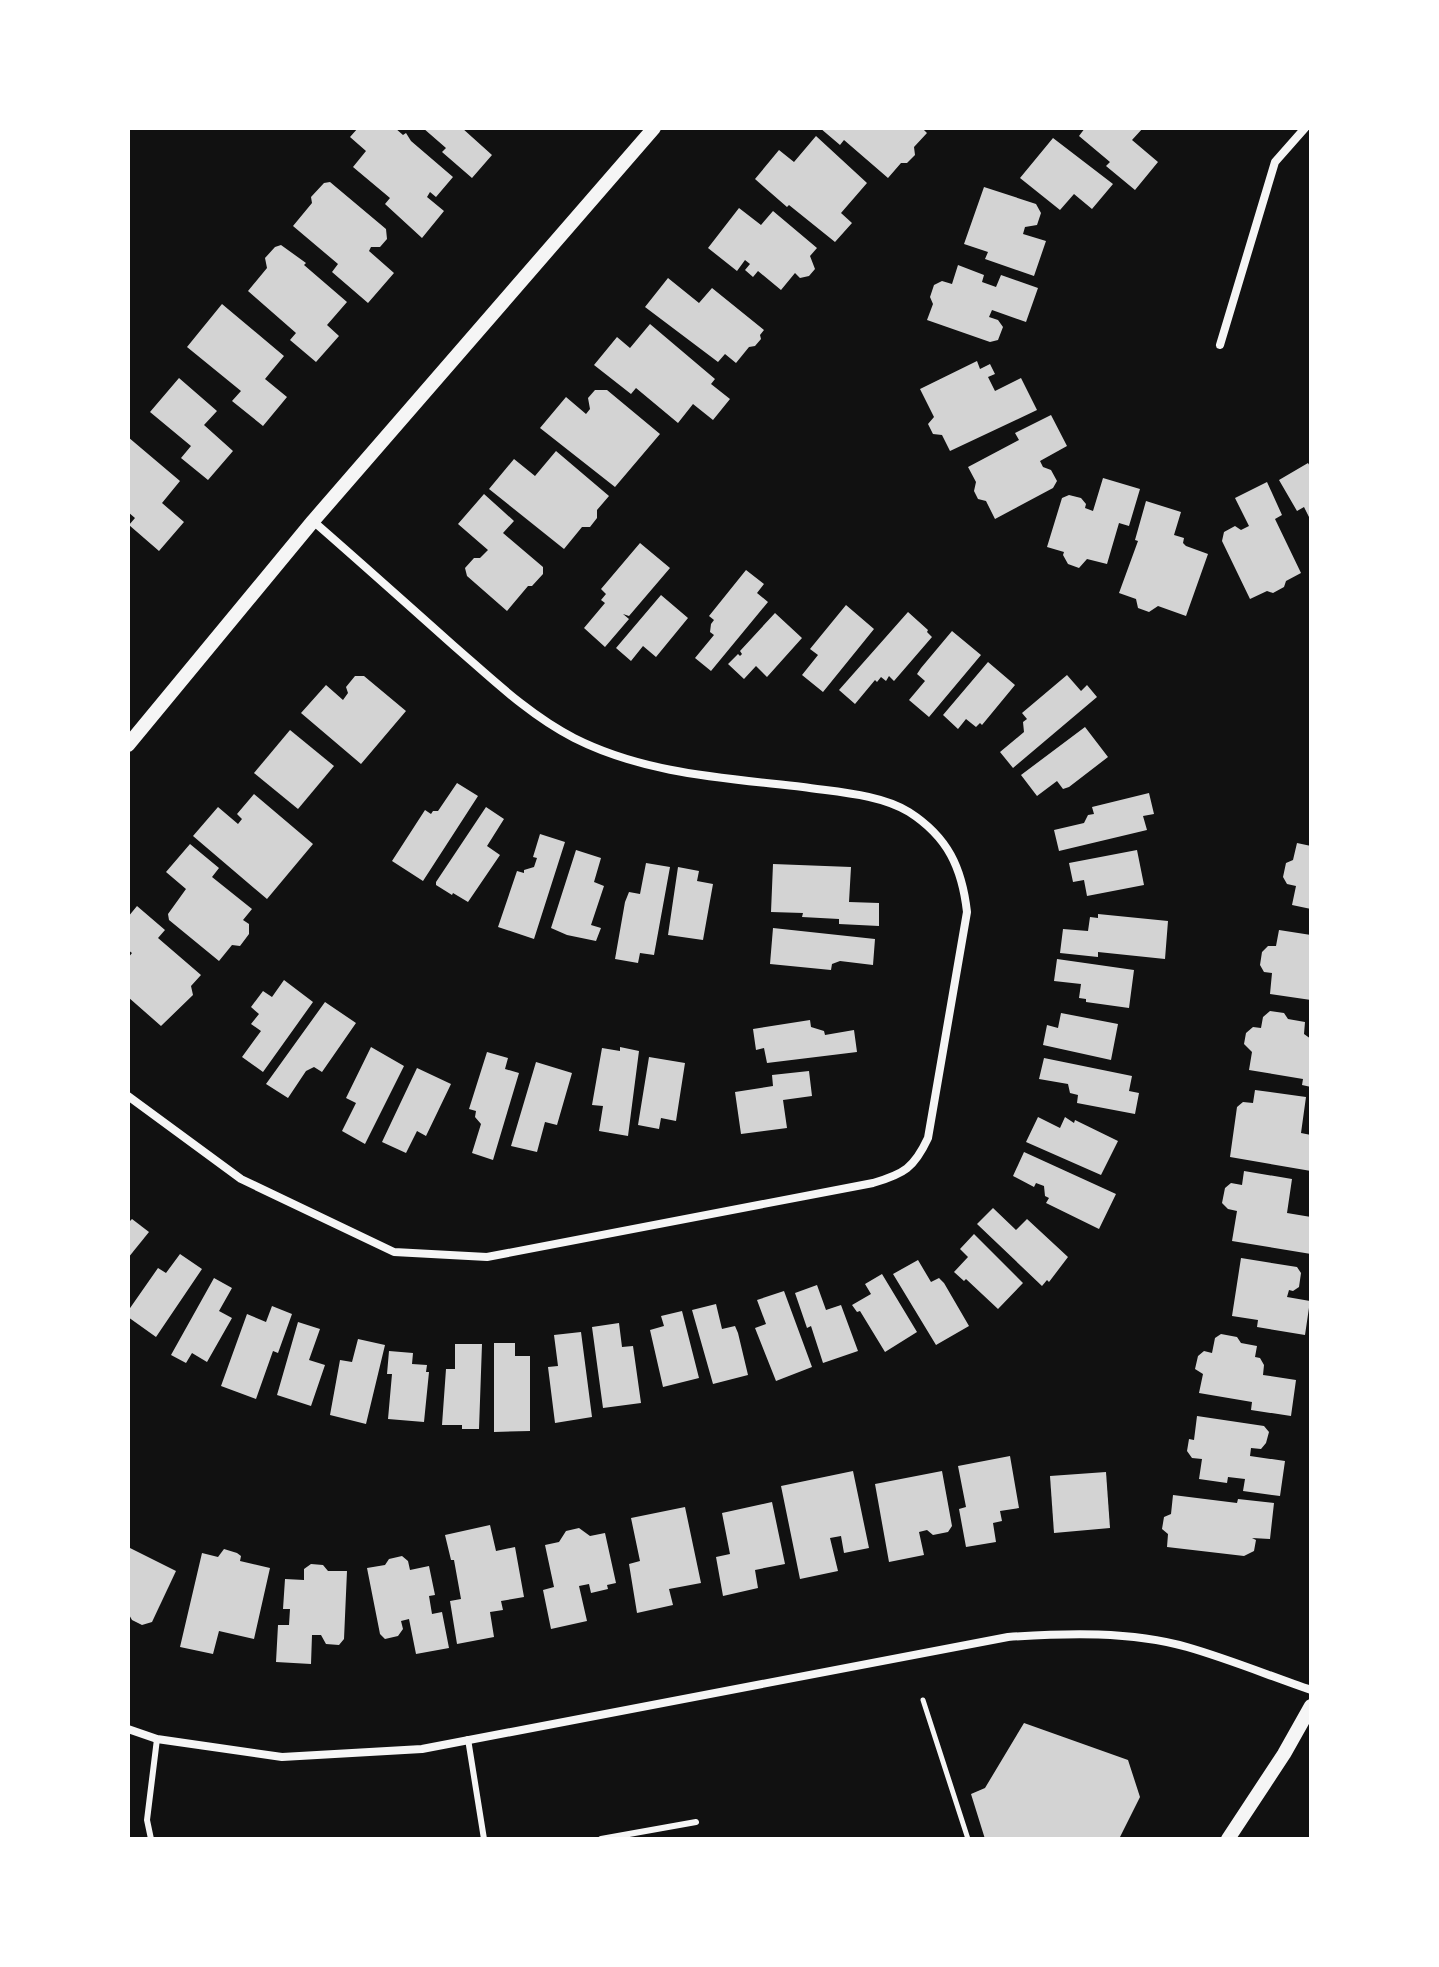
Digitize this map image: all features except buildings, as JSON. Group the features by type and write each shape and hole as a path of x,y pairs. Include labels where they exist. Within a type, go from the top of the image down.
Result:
{"street":[{"path":"128,745 313,521 654,128"},
{"path":"1220,345 1275,162 1305,128"},
{"path":"128,1096 241,1179 394,1252 487,1257 899,1176 917,1160 928,1138 967,912 963,880 950,852 937,835 907,811 862,795 682,772 619,759 571,736 524,706 490,678 313,521"},
{"path":"128,1729 157,1739 282,1757 422,1749 1008,1637 1058,1634 1116,1636 1186,1647 1311,1690"},
{"path":"1228,1839 1284,1754 1311,1706"}],"lane":[{"path":"151,1839 147,1820 157,1739"},
{"path":"468,1739 484,1839"},
{"path":"601,1839 696,1822"}],"path":[{"path":"923,1700 968,1839"}]}
